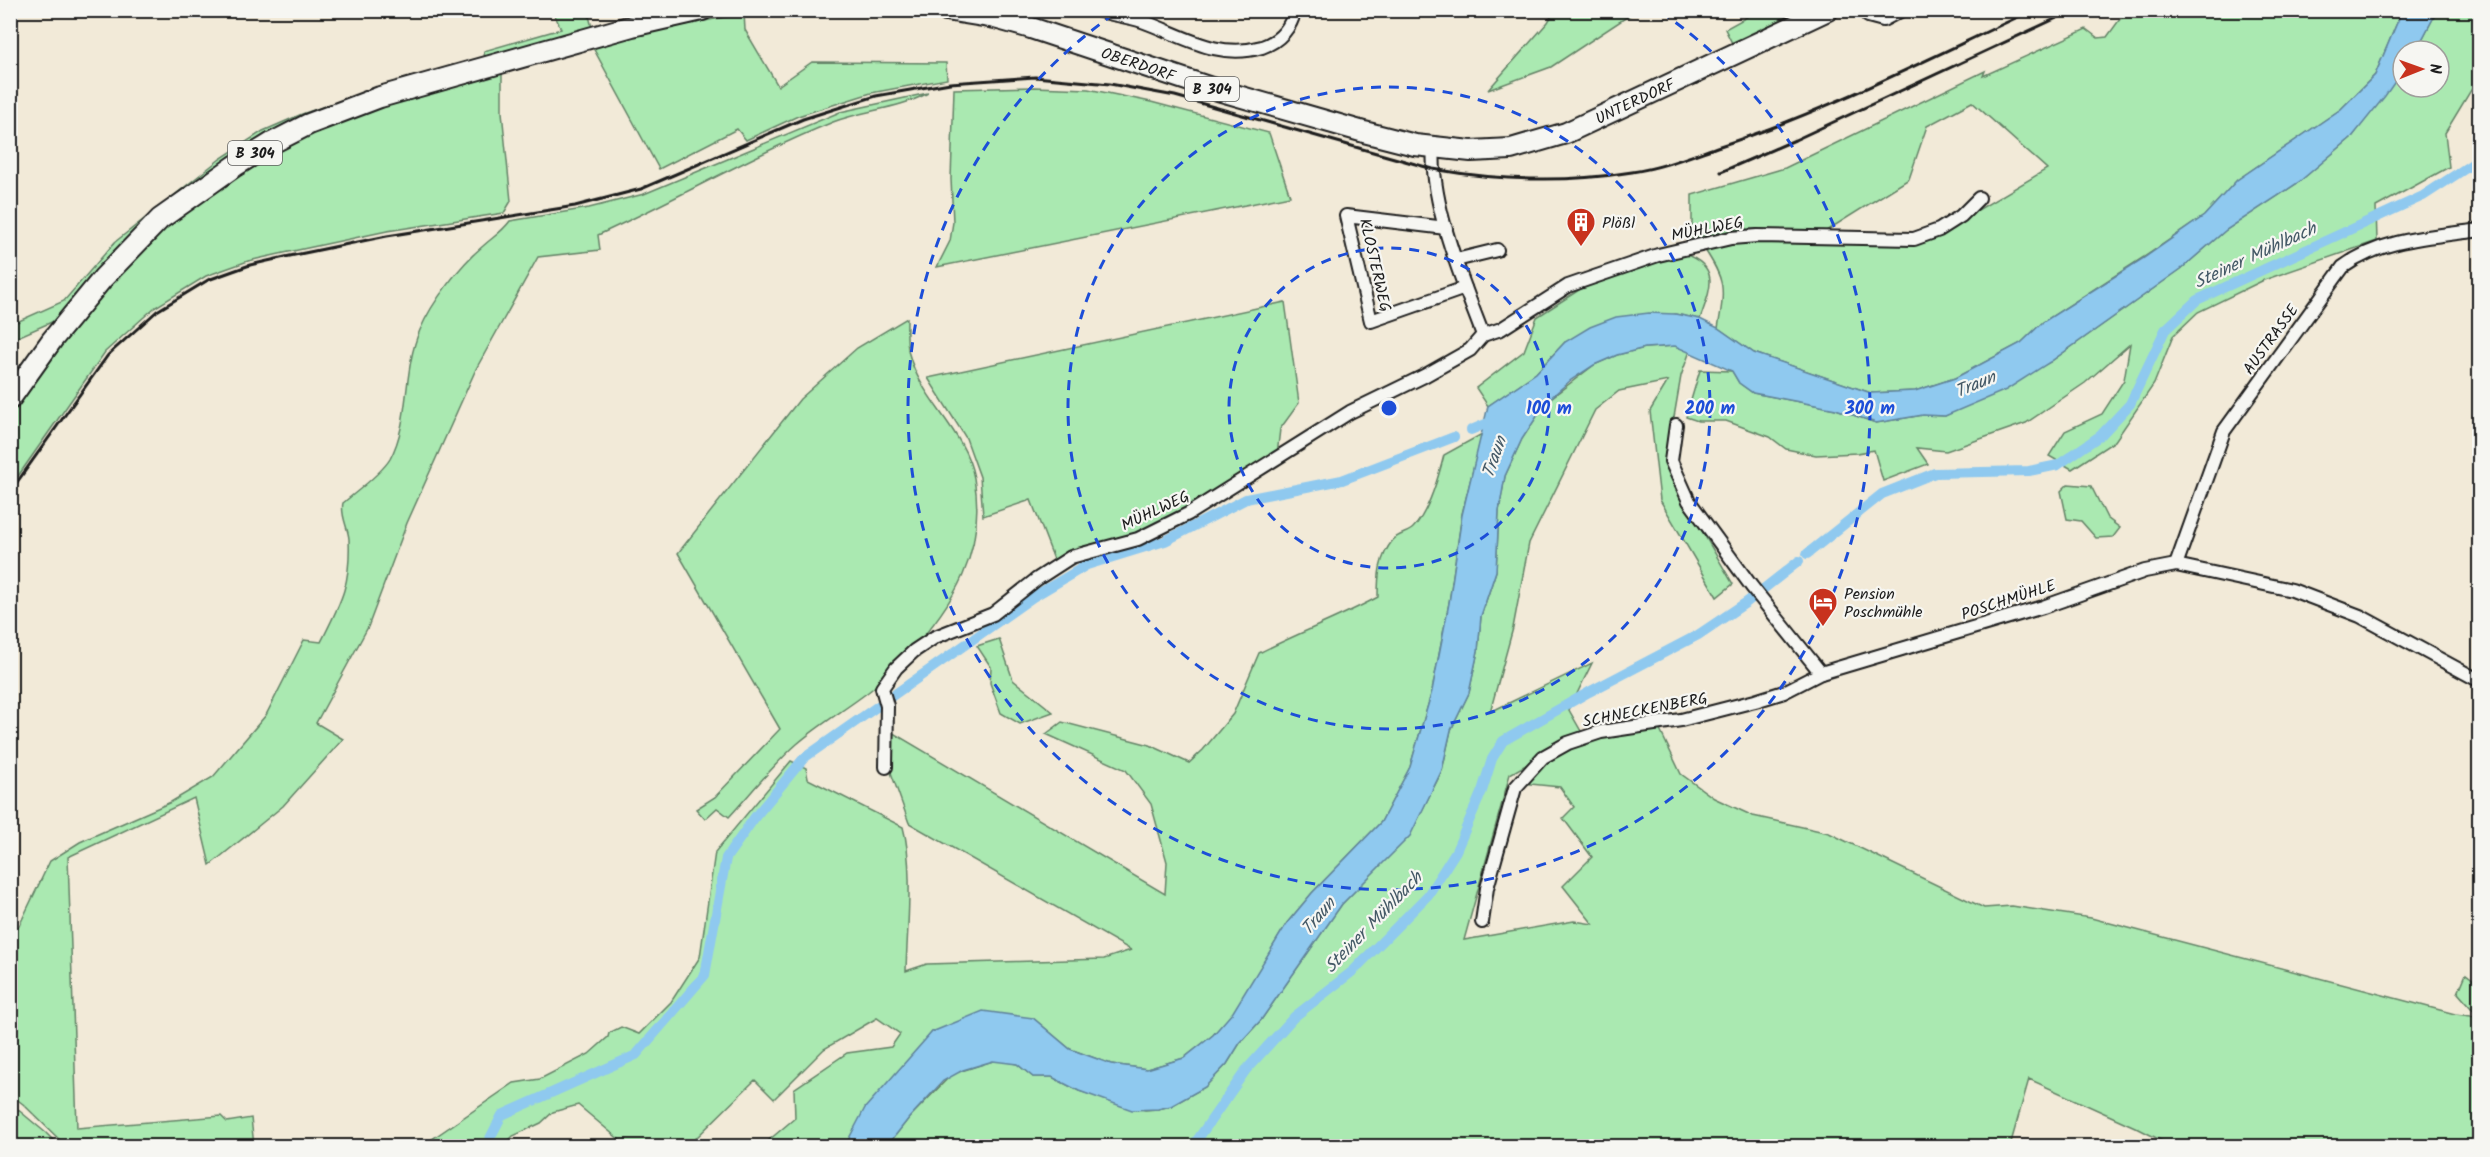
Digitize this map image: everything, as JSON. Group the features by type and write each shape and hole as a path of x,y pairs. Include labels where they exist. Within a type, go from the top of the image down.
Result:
{"main road":[{"name":"B 304","path":"10,399 52,340 103,278 160,219 272,143 309,124 380,96 584,39 702,10"},
{"name":"OBERDORF","path":"946,10 996,14 1031,28 1214,89 1364,132 1434,148"},
{"name":"UNTERDORF","path":"1434,148 1492,151 1547,140 1594,121 1828,10"}],"street":[{"path":"1097,10 1132,17 1207,46 1245,52 1268,45 1279,38 1290,26 1295,10"},
{"path":"1865,10 1868,16 1882,20 1902,10"},
{"path":"1434,148 1435,181 1446,228 1483,335"},
{"name":"MÜHLWEG","path":"886,767 887,706 882,688 896,668 914,651 934,637 993,614 1036,579 1071,558 1138,539 1188,514 1350,412 1424,376 1470,350 1483,335 1501,329 1568,286 1658,255 1731,238 1757,236 1914,239 1939,230 1961,216 1979,198"},
{"name":"KLOSTERWEG","path":"1446,228 1346,216 1371,321 1465,288"},
{"name":"AUSTRASSE","path":"2176,565 2224,431 2343,267 2361,254 2380,247 2409,240 2480,230"},
{"path":"1456,260 1497,250"},
{"path":"1676,425 1671,461 1689,501 1752,587 1821,673"},
{"name":"POSCHMÜHLE","path":"1821,673 2043,607 2135,574 2176,565 2292,590 2360,616 2480,681"},
{"name":"SCHNECKENBERG","path":"1482,922 1487,888 1515,788 1543,758 1568,743 1601,732 1681,720 1720,711 1784,692 1821,673"}],"green space":[{"path":"1555,10 1636,11 1551,67 1488,90 1548,22"},
{"path":"553,11 588,11 592,28 252,150 63,317 11,340 10,325 64,301 115,242 220,159 263,131 302,114 372,90 485,61 484,51 561,29"},
{"path":"1744,11 1809,11 1732,43 1725,29 1747,17"},
{"path":"2136,11 2402,11 2375,75 2341,109 2237,180 2204,216 2043,322 2021,343 1955,378 1915,391 1871,393 1754,353 1718,328 1722,285 1716,268 1703,247 1740,239 1924,242 2047,169 1972,102 1927,126 1909,179 1826,231 1738,229 1692,238 1692,195 1785,168 1985,71 1983,76 2086,29 2098,38 2107,37 2120,19"},
{"path":"2437,11 2479,11 2479,87 2471,90 2445,133 2449,167 2376,207 2377,241 2264,280 2198,312 2173,336 2154,384 2115,441 2072,469 2049,456 2065,431 2102,414 2124,380 2130,344 2085,383 2026,423 1946,451 1917,448 1928,464 1883,481 1874,450 1816,455 1786,449 1770,437 1726,421 1698,421 1686,417 1700,370 1732,371 1739,383 1753,393 1836,409 1876,423 1923,415 1945,416 2050,362 2181,269 2226,230 2299,182 2352,137 2391,86 2391,99 2451,99 2451,39 2422,39"},
{"path":"744,13 745,30 778,86 812,62 946,63 947,79 871,93 798,116 746,140 737,129 659,169 591,44"},
{"path":"502,71 502,112 511,201 504,213 387,231 248,261 206,276 154,308 105,352 11,486 11,415 60,346 110,284 166,226 240,173 313,132 383,105"},
{"path":"1034,87 1088,89 1151,102 1269,133 1290,196 937,267 950,241 953,222 951,179 954,89"},
{"path":"928,93 905,103 833,122 773,149 598,235 600,250 538,257 476,369 407,523 368,627 316,723 343,739 283,806 210,865 194,798 68,857 77,1128 221,1116 227,1122 251,1118 254,1146 66,1146 11,1095 11,931 19,926 50,861 80,842 171,802 213,777 266,715 304,640 321,642 339,604 348,569 349,539 343,503 375,476 390,459 401,428 414,346 439,296 456,274 510,221 589,208 644,194 840,112"},
{"path":"1684,254 1696,259 1704,266 1710,281 1700,319 1675,314 1565,342 1536,373 1488,406 1476,388 1524,351 1537,317 1582,288 1636,267"},
{"path":"1285,302 1299,403 1280,429 1277,455 1172,518 1135,534 1055,562 1031,500 983,516 980,477 966,438 928,378"},
{"path":"907,318 908,350 915,371 962,445 974,478 977,505 976,529 963,575 939,617 885,678 788,752 729,817 717,808 705,819 696,809 715,797 780,729 678,553 800,399 857,348"},
{"path":"1675,346 1690,351 1681,376 1667,458 1695,519 1733,584 1717,597 1660,500 1650,411 1668,381 1619,391 1595,410 1529,543 1513,628 1490,712 1592,663 1569,710 1582,733 1510,774 1464,940 1574,921 1593,924 1563,886 1592,857 1563,818 1574,807 1560,787 1520,783 1544,759 1569,745 1658,726 1681,774 1714,798 1753,816 1829,833 1984,908 2012,906 2091,918 2455,1014 2479,1017 2479,1146 2172,1146 2029,1079 2010,1146 887,1146 909,1118 952,1074 993,1061 1017,1064 1033,1077 1052,1077 1079,1091 1145,1110 1171,1106 1205,1087 1227,1064 1240,1043 1261,1020 1342,904 1409,836 1442,771 1451,730 1469,693 1478,651 1481,616 1496,571 1499,511 1505,476 1522,439 1547,401 1594,365 1617,355 1645,348"},
{"path":"1482,434 1462,514 1449,603 1432,691 1410,767 1381,822 1312,893 1287,923 1234,1012 1213,1035 1184,1058 1147,1069 1111,1064 1070,1049 1033,1018 932,1032 845,1146 762,1146 795,1118 794,1089 847,1053 891,1047 900,1034 877,1018 824,1049 774,1099 755,1080 688,1146 627,1146 578,1105 553,1112 541,1123 513,1136 503,1146 422,1146 514,1083 540,1079 589,1054 608,1037 609,1033 621,1027 639,1034 671,1002 700,957 715,852 791,761 806,768 808,779 903,827 909,879 906,971 927,964 1104,959 1131,950 909,823 889,767 890,731 1165,894 1167,862 1151,804 1126,770 1046,734 1062,722 1150,745 1189,763 1233,714 1259,653 1378,597 1379,574 1388,546 1398,536 1413,528 1423,513 1436,483 1444,455"},
{"path":"2068,484 2091,486 2107,518 2120,528 2113,537 2096,538 2081,521 2067,519 2061,491"},
{"path":"999,639 1013,680 1053,712 1020,724 1001,713 990,683 991,667 977,646"},
{"path":"2466,974 2479,984 2479,1017 2458,993"},
{"path":"10,1103 46,1133 59,1146 11,1146"}],"water":[{"name":"Traun","path":"2402,11 2437,11 2422,39 2391,39 2391,87 2352,137 2299,182 2226,230 2181,269 2050,362 2006,390 1945,416 1923,415 1876,423 1836,409 1753,393 1739,383 1732,371 1675,346 1645,348 1617,355 1594,365 1571,380 1547,401 1522,439 1505,476 1499,511 1496,571 1481,616 1478,651 1469,693 1451,730 1442,770 1410,836 1342,904 1261,1020 1240,1043 1227,1064 1205,1087 1171,1106 1132,1110 1079,1091 1052,1077 1033,1077 1017,1064 993,1061 963,1070 943,1081 887,1146 845,1146 865,1108 932,1032 983,1011 1033,1018 1070,1049 1111,1064 1147,1069 1184,1058 1213,1035 1233,1012 1287,923 1312,893 1381,822 1410,767 1432,691 1449,603 1462,515 1488,406 1536,373 1565,342 1590,327 1616,317 1649,313 1675,314 1700,319 1718,328 1754,353 1871,393 1915,391 1955,378 2021,343 2043,322 2144,258 2204,216 2237,180 2341,109 2375,75"}],"waterway":[{"name":"Steiner Mühlbach","path":"1807,554 1882,494 1935,473 2029,471 2058,465 2101,435 2130,404 2165,330 2197,300 2423,196 2480,159"},
{"path":"1471,430 1495,420"},
{"path":"486,1146 502,1115 636,1055 705,975 726,858 755,817 804,758 1033,597 1087,565 1165,541 1246,499 1342,480 1454,437"},
{"name":"Steiner Mühlbach","path":"1193,1146 1246,1070 1294,1017 1353,971 1428,895 1456,851 1482,791 1492,759 1503,741 1589,692 1698,635 1747,602 1799,561"}],"railway":[{"path":"10,492 108,355 157,311 208,280 250,265 285,257 387,236 575,206 641,189 803,119 876,96 950,83 1035,77 1110,84 1175,96 1433,169 1508,178 1582,178 1654,168 1760,132 1878,83 2033,10"},
{"path":"1721,172 2074,10"}],"place":[{"name":"Plößl","path":"1581,248"},
{"name":"Pension Poschmühle","path":"1823,628"}]}
